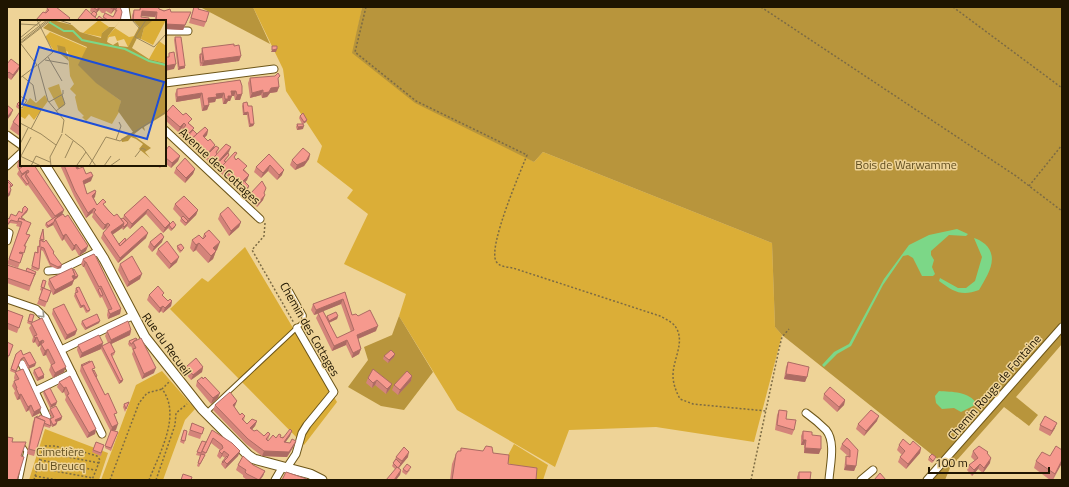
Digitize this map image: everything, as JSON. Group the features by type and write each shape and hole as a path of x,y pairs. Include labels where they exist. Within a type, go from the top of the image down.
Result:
{"street":[{"path":"124,7 126,20"},
{"path":"166,31 188,31"},
{"path":"166,83 274,69"},
{"name":"Avenue des Cottages","path":"166,131 260,219"},
{"path":"7,135 20,144"},
{"path":"7,166 20,154"},
{"name":"Rue du Recueil","path":"46,166 99,252 132,316 148,341 206,413 248,455 259,462 310,474 322,480"},
{"path":"7,232 9,233 7,241"},
{"path":"48,271 60,270 99,252"},
{"path":"7,299 41,313 61,350 102,434"},
{"path":"61,350 132,316"},
{"name":"Chemin des Cottages","path":"284,468 296,454 302,434 307,425 334,392 297,328"},
{"name":"Chemin Rouge de Fontaine","path":"927,480 1062,328"},
{"path":"22,364 47,417"},
{"path":"35,391 72,373"},
{"path":"806,413 824,428 829,435 831,446 830,480"},
{"path":"275,480 284,468"},
{"path":"861,480 873,470"}],"lane":[{"path":"206,413 304,321 304,315 290,290"},
{"path":"17,443 23,445 26,450 20,480"}],"path":[{"path":"366,7 355,52 416,100 527,155 505,210 494,253 496,261 500,266 513,268 660,316 675,325 679,335 679,347 673,373 674,386 680,399 693,404 766,410"},
{"path":"761,7 1029,186 1062,211"},
{"path":"952,7 1062,88"},
{"path":"1029,186 1062,145"},
{"name":"Chemin des Cottages","path":"260,219 265,224 264,236 252,250 297,328"},
{"path":"751,480 782,337 789,328"},
{"path":"110,480 139,403 147,393 162,389 172,379"},
{"path":"149,480 169,426 169,410 165,393 162,389"},
{"path":"156,480 175,425 176,413 193,398"},
{"path":"34,480 45,446 67,448 97,456 100,460 93,479 38,468"},
{"path":"42,452 98,463"},
{"path":"40,460 96,470"},
{"path":"35,476 57,480"}],"green space":[{"path":"200,7 253,7 270,44"},
{"path":"253,7 362,7 353,53 534,162 543,152 772,243 775,327 782,335 754,442 656,427 569,430 555,467 457,410 399,316 406,294 344,264 368,214 347,198 353,190 317,162 322,146 286,91 283,69"},
{"name":"Bois de Warwamme","path":"362,7 1062,7 1062,344 1016,397 1038,415 1029,426 1004,407 950,468 945,480 922,480 940,461 782,335 775,327 772,243 543,152 534,162 415,103 352,53"},
{"path":"245,247 337,402 304,445 170,309 202,278 208,282"},
{"path":"399,316 433,372 404,410 381,406 348,387 368,360 364,347 392,335"},
{"path":"162,371 195,409 185,420 163,480 101,480 136,385"},
{"name":"Cimetière du Breucq","path":"45,429 108,453 99,480 29,480"},
{"path":"514,444 548,465 543,480 537,480 505,461"}],"shaded area":[{"path":"957,229 968,234 966,236 949,235 931,251 931,255 934,260 932,267 935,274 933,276 922,276 913,258 908,255 903,256 883,285 851,346 837,354 824,367 822,365 834,352 849,344 884,279 909,245 929,235"},
{"path":"974,238 980,240 989,249 992,255 991,267 979,290 967,293 958,292 939,281 940,278 958,288 966,288 975,281 982,257"},
{"path":"939,391 965,394 977,404 961,412 954,408 942,409 936,403 935,396"}],"building":[{"path":"48,7 56,7 70,18 68,20 36,20 43,12 46,13 49,10 47,9"},
{"path":"120,7 122,12 120,20 108,20 103,17 105,13 113,17 117,10 115,10"},
{"path":"141,7 158,7 164,11 170,9 171,12 191,12 185,25 166,24 166,20 156,20 157,12 142,11 141,17 149,18 149,20 133,20 134,10 140,10"},
{"path":"194,7 199,7 198,9 209,12 206,22 191,18"},
{"path":"86,9 97,19 99,16 104,20 79,20 78,19"},
{"path":"94,11 97,14 95,17 91,14"},
{"path":"175,37 181,37 185,66 179,67"},
{"path":"234,44 234,46 239,45 241,56 204,61 202,48"},
{"path":"272,46 277,46 277,49 272,50"},
{"path":"174,52 176,64 166,66 166,57 169,57 169,53"},
{"path":"200,54 202,54 203,63 201,63"},
{"path":"11,59 20,66 13,75 9,72 7,74 7,64"},
{"path":"278,73 280,76 278,78 279,87 271,88 269,92 263,93 263,90 252,93 250,78 275,76"},
{"path":"240,80 242,94 237,95 236,91 231,91 232,96 228,96 228,99 225,99 224,93 216,94 217,97 208,98 209,105 204,106 202,93 177,97 177,89"},
{"path":"247,102 248,106 252,106 254,124 250,124 248,112 244,113 243,103"},
{"path":"7,105 13,110 7,117"},
{"path":"173,105 183,115 186,113 192,119 188,123 194,128 187,135 182,130 186,125 184,123 180,127 166,115"},
{"path":"20,112 20,127 13,122"},
{"path":"303,113 307,120 304,122 300,116"},
{"path":"297,124 303,124 304,126 298,127"},
{"path":"205,127 208,130 203,136 208,141 210,139 215,145 207,154 191,139"},
{"path":"193,130 197,134 191,139 190,142 186,138"},
{"path":"226,144 231,147 217,163 212,159"},
{"path":"169,146 180,156 172,163 166,158 166,150"},
{"path":"216,146 219,148 216,152 217,154 211,161 206,156"},
{"path":"303,148 310,154 306,161 297,165 292,160"},
{"path":"235,152 237,153 234,157 236,160 238,158 247,166 243,170 249,175 240,184 221,167"},
{"path":"228,153 229,155 224,161 226,162 220,169 216,165"},
{"path":"269,154 284,170 279,175 270,165 263,173 256,167"},
{"path":"185,158 195,169 186,178 176,168"},
{"path":"21,166 35,166 64,210 55,216 26,174 29,172 28,170 22,174 19,169"},
{"path":"64,166 77,166 77,169 83,167 86,174 91,172 93,176 83,181 87,194 95,190 96,192 92,196 97,205 103,199 106,202 103,204 108,210 114,216 117,214 124,223 111,232 120,246 142,226 148,233 120,258 103,233 110,225 108,223 105,225 102,222 94,212 96,210 94,208 88,213 75,191"},
{"path":"27,172 25,176 29,183 27,184 21,176"},
{"path":"7,179 13,185 11,187 7,181"},
{"path":"7,181 11,185 11,190 7,196"},
{"path":"244,181 249,186 244,192 239,187"},
{"path":"262,181 266,188 264,193 265,195 259,202 250,194"},
{"path":"145,196 170,223 165,228 148,209 132,224 124,215"},
{"path":"184,196 198,210 189,219 175,204"},
{"path":"25,206 28,209 21,217 25,220 19,218 18,222 11,220 8,224 7,223 7,217 9,219 11,214 16,216 19,211 22,213"},
{"path":"228,207 241,222 231,231 220,214"},
{"path":"63,214 65,217 68,215 88,246 81,251 76,244 74,246 66,234 63,236 55,219"},
{"path":"57,216 54,222 48,226 46,223"},
{"path":"183,216 188,221 186,223 181,218"},
{"path":"19,218 31,223 26,234 30,235 24,246 26,246 24,253 19,253 23,254 20,263 9,259 22,222 18,221"},
{"path":"123,218 128,223 124,227 124,223 121,219"},
{"path":"173,221 176,225 172,229 169,225"},
{"path":"43,229 44,240 40,239"},
{"path":"209,230 220,242 213,248 216,251 211,256 199,243 196,245 192,240 199,235 203,239 206,236 204,234"},
{"path":"161,233 164,237 154,247 150,242"},
{"path":"125,238 126,240 120,246 119,244"},
{"path":"40,240 44,242 46,240 62,265 58,267 50,263 44,248 41,247 39,269 32,266 35,252 38,253 38,246 40,247"},
{"path":"167,241 179,257 171,264 158,249"},
{"path":"181,244 184,248 181,251 177,246"},
{"path":"94,254 121,309 110,314 108,310 112,309 101,286 99,287 83,259"},
{"path":"132,256 142,274 129,282 120,264"},
{"path":"7,265 35,274 30,286 7,278"},
{"path":"27,268 36,272 35,274 26,271"},
{"path":"72,268 75,275 72,276 74,280 55,290 49,279"},
{"path":"74,269 78,276 74,277"},
{"path":"43,280 46,281 44,288 41,287"},
{"path":"158,286 164,293 162,295 168,301 170,299 172,301 165,308 163,306 160,308 149,295"},
{"path":"79,287 90,310 87,311 84,305 81,306 75,293 78,292 76,288"},
{"path":"43,288 51,291 47,302 39,299"},
{"path":"100,288 103,295 101,296 98,290"},
{"path":"345,292 352,315 356,314 358,316 370,310 378,326 357,335 361,349 353,353 347,340 334,346 318,313 323,311 337,338 354,330 343,299 316,310 313,304"},
{"path":"64,304 77,330 67,335 53,309"},
{"path":"7,310 23,316 19,328 7,323"},
{"path":"336,312 338,316 329,321 327,316"},
{"path":"30,314 34,315 32,322 28,321"},
{"path":"97,314 100,321 86,328 82,321"},
{"path":"42,318 66,367 55,373 51,365 55,363 48,349 45,351 41,344 44,342 43,340 39,342 37,337 35,338 34,336 37,335 31,323"},
{"path":"128,321 131,330 111,340 107,331"},
{"path":"99,335 103,343 82,353 78,345"},
{"path":"136,338 137,339 131,344 129,341"},
{"path":"141,338 156,368 144,374 133,349 136,348 133,342"},
{"path":"7,342 13,345 9,356 7,355"},
{"path":"110,342 115,352 111,354 123,380 120,381 102,346"},
{"path":"21,350 23,355 30,352 36,363 29,366 24,357 21,359 16,371 11,369 16,354"},
{"path":"391,350 395,354 389,360 384,356"},
{"path":"196,358 203,367 193,375 186,367"},
{"path":"90,361 91,362 82,366 81,365"},
{"path":"92,361 95,368 92,369 105,395 108,393 117,413 114,414 118,424 112,427 82,366"},
{"path":"788,362 809,367 807,377 786,374"},
{"path":"40,367 44,375 38,378 34,370"},
{"path":"23,369 41,408 34,412 31,405 28,407 21,394 19,395 14,381 19,379 15,372"},
{"path":"373,369 392,384 387,389 377,380 373,383 368,378"},
{"path":"407,371 412,376 400,390 394,385"},
{"path":"70,376 96,429 89,433 67,395 69,394 66,387 64,388 59,382"},
{"path":"202,377 203,379 205,377 220,393 213,398 197,381"},
{"path":"830,387 845,400 839,407 824,394"},
{"path":"50,388 57,402 51,405 44,391"},
{"path":"230,392 237,401 233,405 240,415 242,413 245,416 242,419 247,424 252,419 257,421 250,428 254,431 257,430 264,436 268,432 270,434 266,439 268,441 273,435 276,438 279,434 281,435 280,437 283,438 290,429 292,431 284,442 290,443 292,439 296,441 289,452 264,451 248,439 215,405"},
{"path":"129,402 126,409 124,404"},
{"path":"56,406 62,417 55,420 57,423 53,425 50,419 54,417 50,409"},
{"path":"779,410 787,411 786,419 796,420 794,430 777,425"},
{"path":"871,410 879,416 866,431 858,424"},
{"path":"40,415 50,419 51,426 44,423 45,421 36,417 39,417"},
{"path":"1045,416 1057,423 1052,431 1040,425"},
{"path":"35,417 45,421 36,451 29,449"},
{"path":"192,423 204,428 202,434 190,430"},
{"path":"111,430 118,432 111,448 105,446"},
{"path":"184,430 187,431 185,441 181,440"},
{"path":"212,430 232,443 240,451 227,464 224,461 229,455 224,451 222,454 219,451 223,448 222,445 213,438 206,453 202,451"},
{"path":"803,431 812,432 812,435 821,436 821,449 805,448 806,440 803,440"},
{"path":"7,437 13,438 12,442 26,442 21,456 24,457 17,480 7,480"},
{"path":"847,438 858,450 856,466 846,465 846,456 850,457 850,450 842,444"},
{"path":"903,439 910,445 913,441 921,448 908,464 900,457 905,451 899,445"},
{"path":"202,441 206,442 201,453 197,452"},
{"path":"96,442 104,445 101,453 93,450"},
{"path":"486,446 492,447 493,453 509,455 508,464 537,468 536,480 452,480 456,454 458,451 461,451 461,448 483,451"},
{"path":"979,446 988,452 987,453 991,458 984,468 980,464 974,470 969,465 978,458 973,451"},
{"path":"1056,446 1062,450 1062,460 1055,474 1036,461 1042,452 1050,456"},
{"path":"404,447 409,452 402,461 396,457"},
{"path":"201,454 205,455 200,464 198,463"},
{"path":"932,454 936,457 933,461 929,457"},
{"path":"243,456 253,465 265,471 259,480 247,474 245,472 246,470 238,465"},
{"path":"396,459 401,464 398,468 393,463"},
{"path":"407,464 411,467 407,472 403,469"},
{"path":"397,467 401,470 394,480 386,480"},
{"path":"286,472 307,479 307,480 282,480"},
{"path":"799,472 811,472 810,480 799,480"},
{"path":"880,473 886,480 874,480"},
{"path":"183,474 192,477 191,480 181,480"}]}
